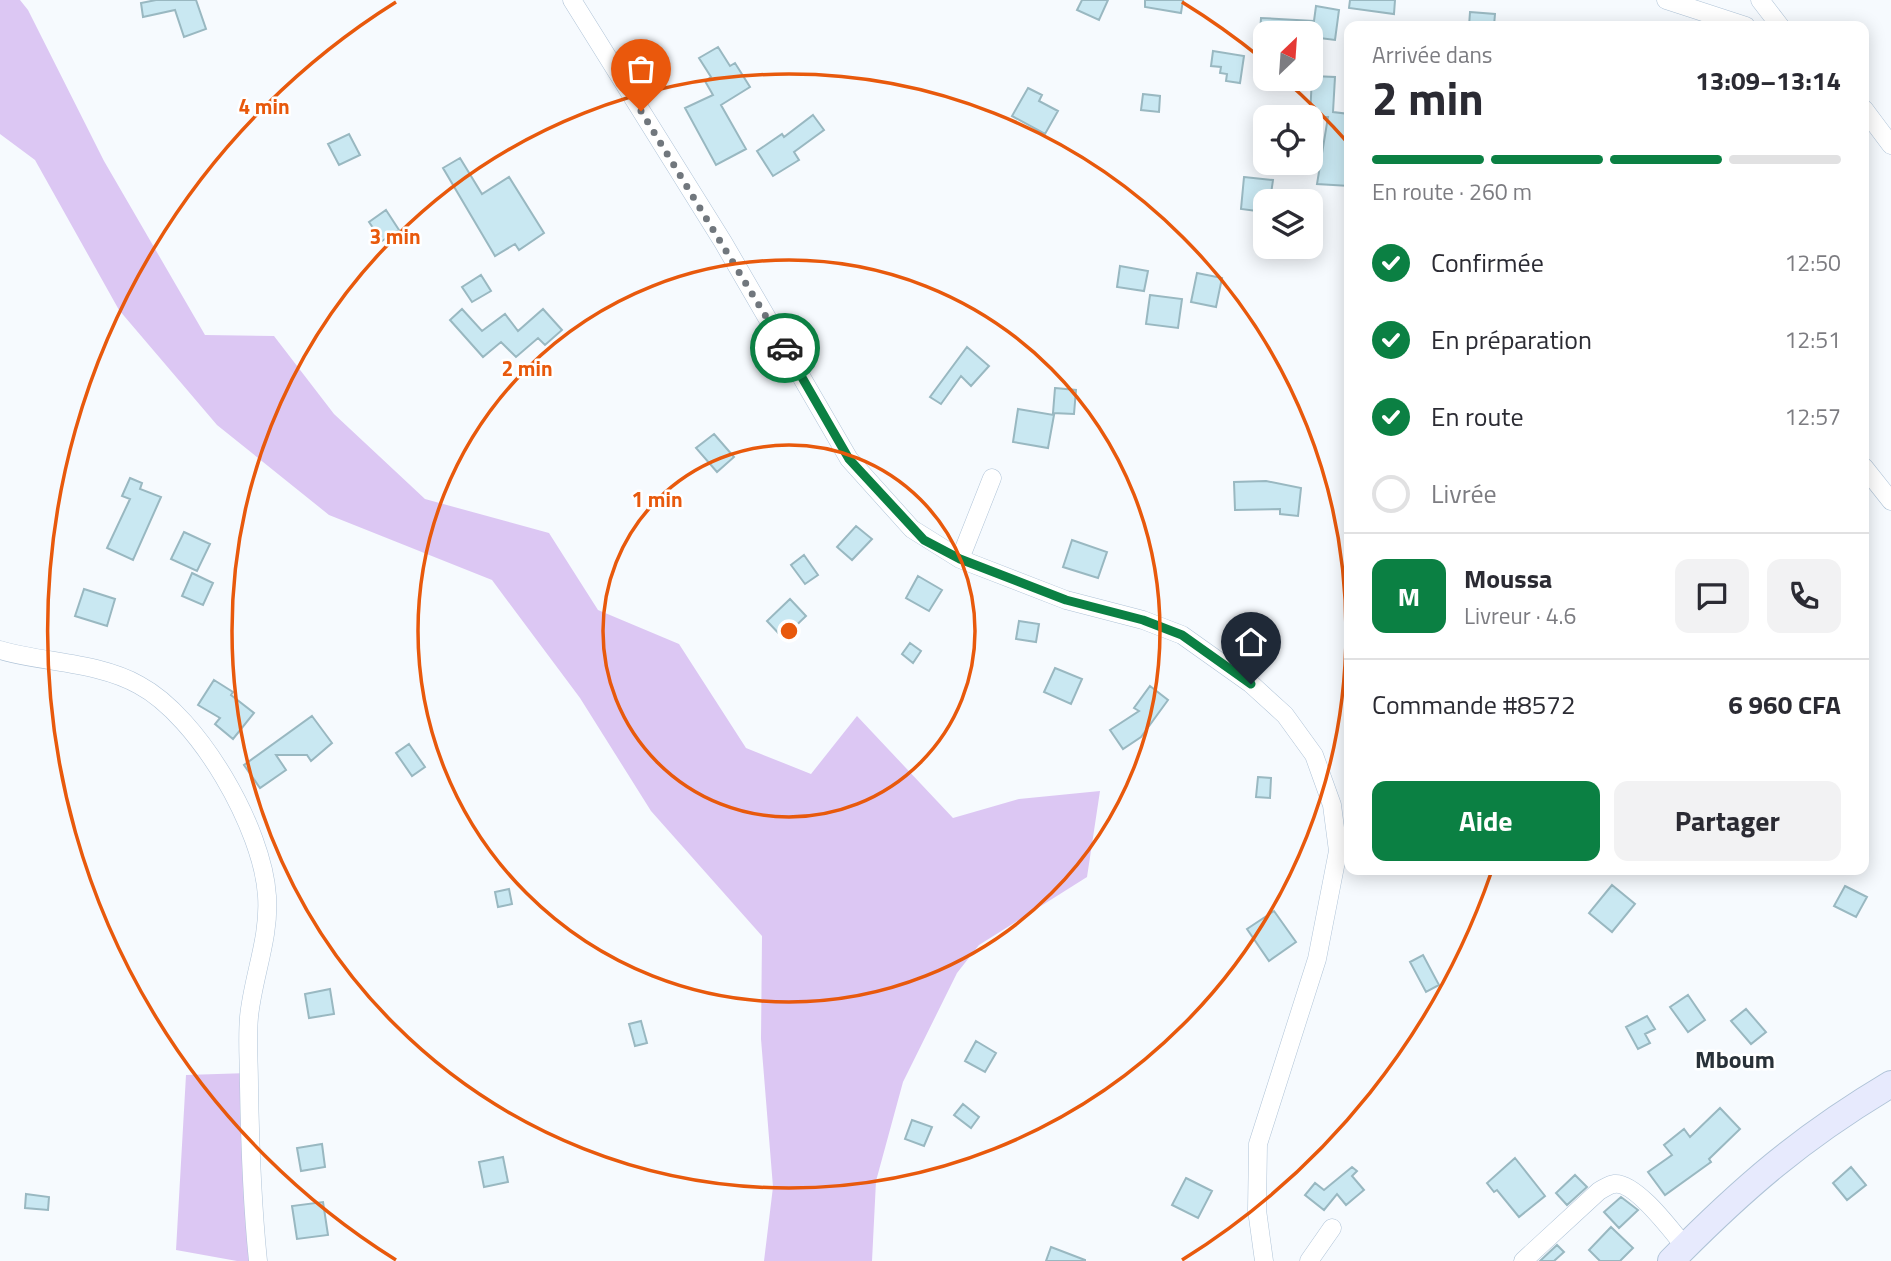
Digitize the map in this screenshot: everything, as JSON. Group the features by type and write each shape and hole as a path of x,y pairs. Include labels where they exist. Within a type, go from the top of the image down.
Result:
{"main road":[{"path":"1677,1257 1732,1199 1785,1154 1891,1084"}],"street":[{"path":"572,0 723,242 849,459 912,529 960,559 1066,600 1143,620 1182,635 1251,684 1277,707 1300,733 1314,755 1332,806 1338,851 1317,959 1258,1144 1257,1210 1264,1261"},
{"path":"1666,0 1731,21"},
{"path":"1760,0 1776,21"},
{"path":"1869,116 1891,145"},
{"path":"1869,473 1891,501"},
{"path":"960,559 992,478"},
{"path":"0,650 116,676 137,683 157,696 202,745 225,779 250,828 263,866 268,898 266,935 249,1017 251,1178 258,1261"},
{"path":"1523,1261 1599,1191 1614,1184 1628,1186 1646,1202 1677,1257"},
{"path":"1309,1261 1332,1228"}],"shaded area":[{"path":"0,0 20,0 28,10 104,161 205,335 274,336 334,414 425,499 549,533 598,610 679,644 746,748 811,774 857,716 953,818 1019,799 1100,791 1087,877 979,945 957,973 903,1082 876,1181 872,1261 764,1261 773,1187 761,1039 762,936 651,811 580,698 492,580 329,515 217,425 119,310 35,160 0,134"},
{"path":"249,1073 259,1261 237,1261 176,1250 186,1075"}],"building":[{"path":"156,0 196,0 206,29 184,37 175,10 143,17 141,3"},
{"path":"1082,0 1108,0 1099,20 1077,10"},
{"path":"1145,0 1183,0 1181,13 1145,7"},
{"path":"1350,0 1395,0 1394,14 1349,8"},
{"path":"1316,6 1339,10 1335,40 1323,38 1323,21 1314,21"},
{"path":"1470,12 1495,14 1494,21 1469,21"},
{"path":"1261,18 1314,21 1261,21"},
{"path":"718,47 730,66 735,63 750,87 721,105 746,149 716,165 685,108 713,95 705,81 711,77 699,58"},
{"path":"1213,51 1244,56 1240,83 1226,81 1227,74 1220,73 1221,67 1211,66"},
{"path":"1323,76 1335,77 1333,112 1344,113 1344,186 1317,184 1318,175 1323,175 1323,147 1328,117 1323,117 1323,105 1311,105 1311,91 1323,91"},
{"path":"1028,88 1042,95 1039,101 1058,111 1045,134 1012,116"},
{"path":"1143,94 1160,96 1159,112 1141,110"},
{"path":"813,115 824,130 794,152 799,160 773,176 757,151 782,134 784,137"},
{"path":"349,134 360,155 339,165 328,144"},
{"path":"460,158 482,194 509,177 544,233 519,250 515,244 495,256 443,168"},
{"path":"1244,177 1273,180 1272,189 1253,189 1253,210 1241,209"},
{"path":"386,210 399,230 382,241 369,222"},
{"path":"1120,266 1148,271 1144,291 1117,287"},
{"path":"1197,273 1222,278 1216,307 1191,302"},
{"path":"481,275 491,291 472,302 462,287"},
{"path":"1150,295 1182,299 1178,328 1146,324"},
{"path":"462,309 482,331 505,314 518,331 543,309 562,330 545,345 538,338 516,357 501,342 483,357 450,320"},
{"path":"967,347 989,366 971,386 961,376 941,404 930,397"},
{"path":"1055,388 1076,390 1074,414 1053,413"},
{"path":"1018,409 1054,415 1048,448 1013,442"},
{"path":"714,434 734,457 717,472 696,448"},
{"path":"130,478 142,483 140,489 161,497 133,560 107,548 130,499 122,496"},
{"path":"1266,481 1301,488 1298,516 1280,514 1280,509 1235,510 1234,482"},
{"path":"856,526 872,539 852,560 837,547"},
{"path":"184,532 210,544 197,571 171,559"},
{"path":"1072,540 1107,552 1098,578 1063,567"},
{"path":"804,555 818,575 805,584 791,565"},
{"path":"192,573 213,583 203,605 182,596"},
{"path":"918,576 942,590 929,611 906,598"},
{"path":"84,589 115,599 107,626 75,616"},
{"path":"790,599 806,616 783,638 767,621"},
{"path":"1019,621 1039,624 1036,642 1016,639"},
{"path":"910,643 921,651 913,663 902,654"},
{"path":"1055,668 1082,679 1071,704 1044,692"},
{"path":"214,680 233,692 231,695 254,713 233,739 215,724 220,718 198,705"},
{"path":"1150,686 1168,700 1141,737 1123,749 1110,730 1139,711 1134,708"},
{"path":"312,716 332,743 311,761 307,755 276,755 286,770 260,788 244,765"},
{"path":"409,744 425,767 412,776 396,753"},
{"path":"1258,777 1271,778 1270,798 1256,797"},
{"path":"1612,885 1635,904 1612,932 1589,913"},
{"path":"1845,886 1867,897 1856,917 1834,906"},
{"path":"509,889 512,904 498,907 495,892"},
{"path":"1274,911 1296,942 1269,961 1247,929"},
{"path":"1423,955 1439,985 1426,992 1410,962"},
{"path":"330,989 334,1014 309,1018 305,994"},
{"path":"1688,995 1705,1020 1688,1032 1670,1007"},
{"path":"1746,1009 1766,1032 1751,1044 1731,1021"},
{"path":"1647,1016 1655,1029 1645,1034 1650,1043 1638,1049 1626,1027"},
{"path":"641,1021 647,1043 635,1046 629,1024"},
{"path":"976,1041 996,1053 985,1072 965,1061"},
{"path":"963,1104 979,1117 971,1128 954,1115"},
{"path":"1720,1108 1740,1129 1709,1159 1711,1162 1665,1195 1648,1172 1672,1155 1664,1145 1684,1129 1690,1137"},
{"path":"912,1120 932,1127 924,1146 905,1139"},
{"path":"322,1144 325,1167 301,1171 297,1148"},
{"path":"503,1157 508,1182 484,1187 479,1162"},
{"path":"1515,1158 1545,1196 1519,1217 1497,1190 1494,1192 1487,1183"},
{"path":"1352,1167 1357,1171 1352,1176 1364,1190 1346,1205 1337,1194 1324,1210 1305,1195 1315,1183 1324,1190"},
{"path":"1851,1167 1866,1185 1847,1200 1833,1183"},
{"path":"1575,1175 1587,1187 1567,1205 1556,1193"},
{"path":"1186,1178 1212,1191 1198,1218 1172,1205"},
{"path":"26,1194 49,1197 48,1210 25,1208"},
{"path":"1621,1197 1638,1210 1619,1228 1604,1212"},
{"path":"323,1202 328,1235 297,1239 292,1206"},
{"path":"1611,1227 1633,1248 1620,1261 1600,1261 1589,1250"},
{"path":"1557,1245 1564,1252 1554,1261 1540,1261"},
{"path":"1051,1247 1085,1260 1085,1261 1046,1261"}],"way so far":[{"path":"641,111 785,348"}],"district":[{"name":"Mboum","path":"1735,1060"}],"route":[{"path":"785,348 849,459 924,540 960,559 1066,600 1097,611 1143,620 1182,635 1251,684"}]}
